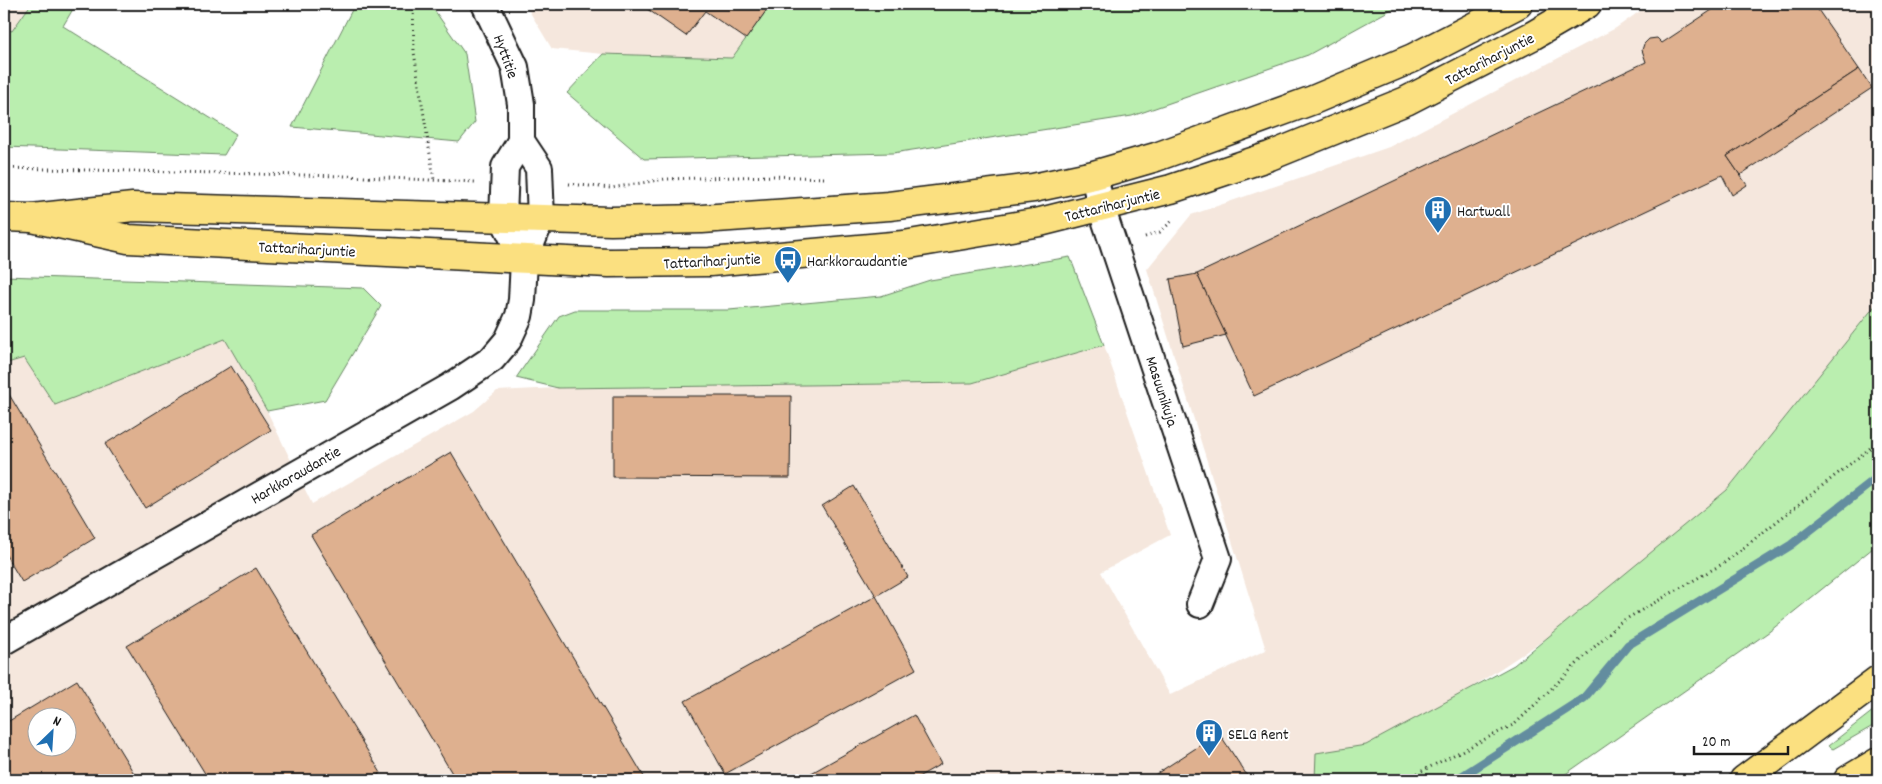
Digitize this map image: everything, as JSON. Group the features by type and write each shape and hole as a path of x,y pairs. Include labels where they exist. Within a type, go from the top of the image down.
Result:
{"main road":[{"name":"Tattariharjuntie","path":"4,217 32,218 133,207 611,221 702,219 889,206 1032,188 1094,175 1156,157 1313,100 1413,58 1518,4"},
{"name":"Tattariharjuntie","path":"32,218 128,238 609,263 710,262 904,245 1040,222 1171,189 1270,156 1406,101 1532,36 1587,4"},
{"path":"1744,780 1878,680"},
{"path":"1848,780 1878,762"}],"street":[{"name":"Hyttitie","path":"485,4 515,67 521,104 521,141"},
{"path":"521,141 540,168 541,219 524,260 503,218 505,168 521,141"},
{"name":"Masuunikuja","path":"1094,175 1100,207 1218,559 1200,604"},
{"name":"Harkkoraudantie","path":"4,641 450,387 492,359 508,340 519,316 522,300 524,260"}],"path":[{"path":"413,4 414,52 434,180"},
{"path":"4,168 343,176 465,181"},
{"path":"574,184 611,188 666,179 774,176 832,179"},
{"path":"1404,780 1515,724 1620,623 1724,563 1878,442"}],"shaded area":[{"path":"4,4 30,4 12,31 4,28"},
{"path":"525,4 771,4 732,58 603,54 552,49"},
{"path":"1650,4 1878,4 1878,302 1727,490 1588,611 1354,765 1336,780 4,780 4,364 24,358 55,404 225,339 267,411 312,504 474,411 497,391 558,388 972,383 1104,345 1170,535 1101,572 1170,695 1266,650 1147,269 1191,215 1389,147 1616,28"}],"green space":[{"path":"31,4 76,4 63,26 236,134 224,155 4,147 4,28 12,31"},
{"path":"355,4 430,4 465,54 475,122 459,142 292,127"},
{"path":"771,4 1401,4 1308,55 1132,116 893,153 644,159 567,93 603,54 732,58"},
{"path":"1070,257 1104,345 972,383 558,388 516,378 559,316 575,310 729,310 881,296 930,280"},
{"path":"4,276 363,288 381,306 325,400 267,411 225,339 55,405 24,358 4,364"},
{"path":"1878,302 1878,544 1770,631 1557,780 1315,780 1316,753 1366,745 1514,665 1727,490"},
{"path":"1878,707 1878,723 1833,749 1828,746"}],"building":[{"path":"640,4 771,4 746,39 705,11 686,36"},
{"name":"Hartwall","path":"1721,4 1814,4 1859,69 1727,156 1747,185 1732,195 1722,175 1254,396 1197,274 1646,62 1642,50 1644,44 1649,39 1657,38 1662,43"},
{"path":"1859,69 1872,88 1740,175 1727,156"},
{"path":"1197,274 1226,335 1183,346 1170,279"},
{"path":"231,366 271,430 145,508 105,444"},
{"path":"4,386 95,538 22,582 4,552"},
{"path":"613,396 791,396 790,478 613,477"},
{"path":"451,452 646,780 456,780 311,535"},
{"path":"854,486 908,577 876,596 822,506"},
{"path":"256,568 381,773 369,780 209,780 127,646"},
{"path":"876,596 916,669 725,774 685,701"},
{"path":"77,680 138,780 4,780 4,724 28,710 28,756 78,756 78,706 34,706"},
{"path":"914,715 941,764 913,780 799,780"},
{"name":"SELG Rent","path":"1219,733 1250,780 1147,780"}],"waterway":[{"path":"1456,780 1584,698 1628,645 1791,545 1878,477"}],"place":[{"name":"Hartwall","path":"1438,234"},
{"name":"Harkkoraudantie","path":"788,284"},
{"name":"SELG Rent","path":"1209,757"}]}
